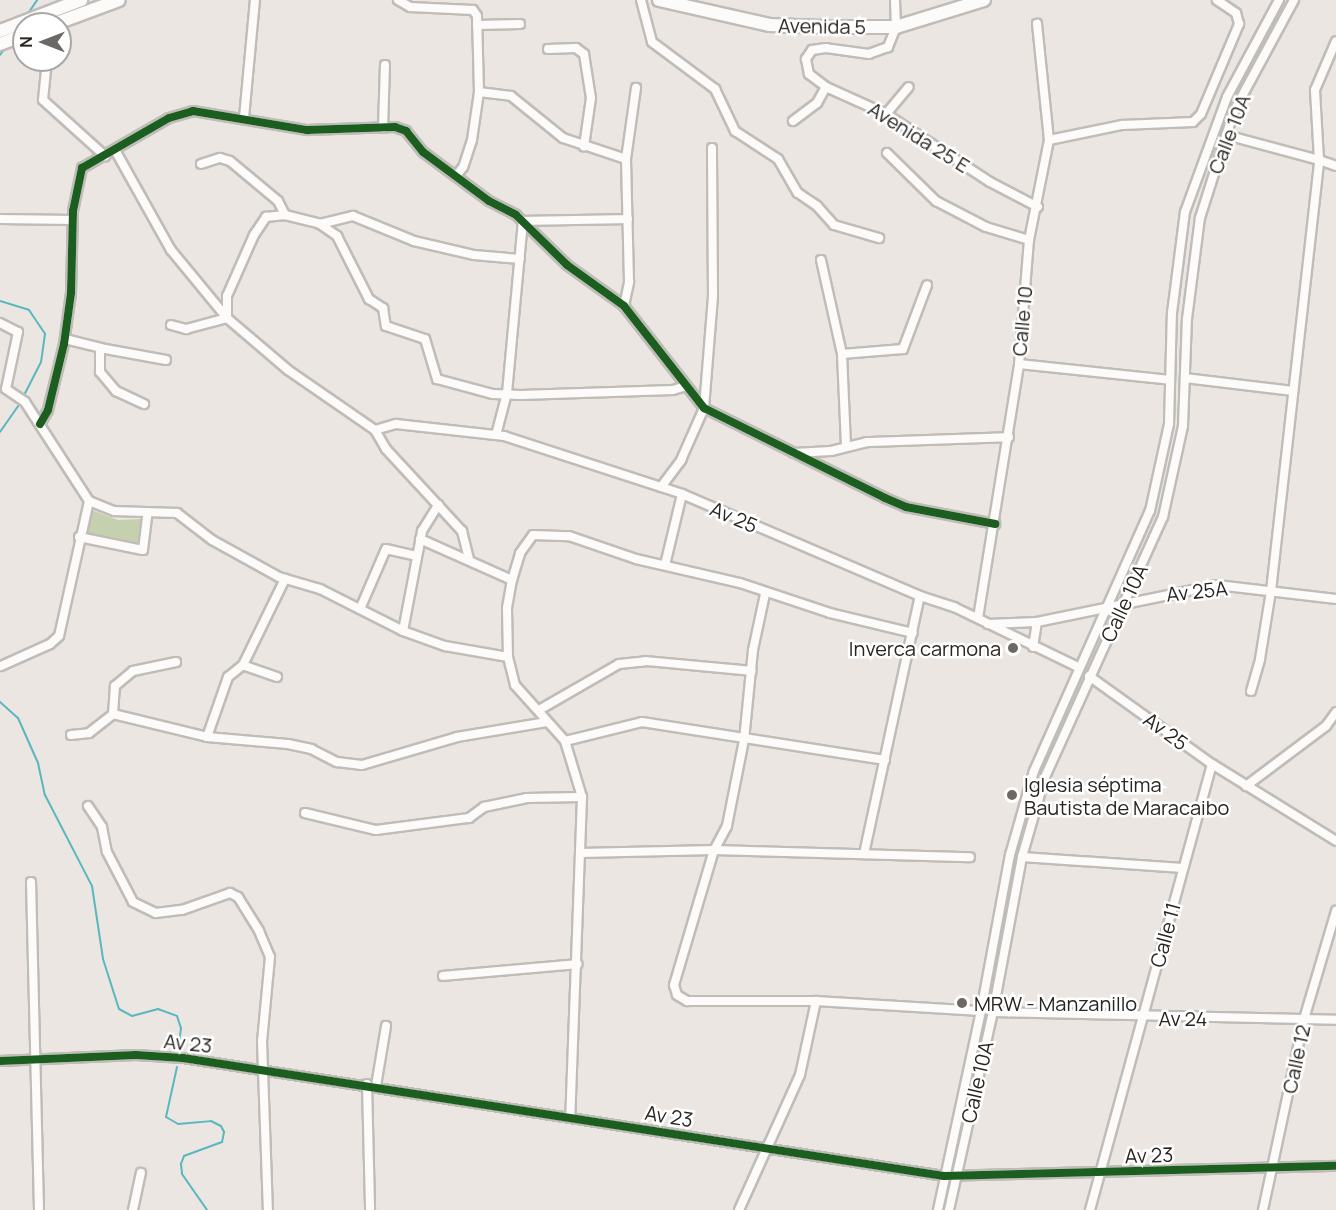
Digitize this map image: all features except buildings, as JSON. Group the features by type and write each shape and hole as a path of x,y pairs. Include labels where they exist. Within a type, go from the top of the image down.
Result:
{"main road":[{"path":"57,12 81,0"},
{"path":"72,17 119,0"},
{"name":"Avenida 5","path":"659,0 770,25 896,27 984,0"}],"street":[{"path":"244,118 255,0"},
{"path":"398,0 410,7 473,10 477,25 479,92 472,140 463,167 456,176"},
{"path":"641,0 652,42 715,89 735,131 778,159 798,194 817,206 834,225 879,238"},
{"path":"895,0 896,27"},
{"path":"1049,140 1122,125 1193,122 1201,114 1239,24 1236,13 1217,0"},
{"name":"Calle 10A","path":"938,1210 981,1011 1010,855 1034,771 1078,667 1109,605 1150,511 1169,424 1172,313 1185,212 1227,97 1279,0"},
{"name":"Calle 10A","path":"949,1210 993,1012 1022,857 1046,777 1089,676 1163,517 1183,426 1186,319 1200,218 1234,111 1294,0"},
{"path":"477,25 520,24"},
{"name":"Calle 10","path":"978,618 995,524 1019,364 1029,240 1038,207 1049,140 1036,24"},
{"name":"Avenida 25 E","path":"896,27 893,37 881,51 858,54 826,48 812,50 806,66 826,87 886,114 990,182 1038,207"},
{"path":"1251,691 1260,659 1270,591 1319,160 1315,90 1336,41"},
{"path":"548,49 576,48 584,54 591,98 584,146"},
{"path":"382,128 385,65"},
{"path":"45,72 43,100 105,156"},
{"path":"793,121 817,103 826,87"},
{"path":"886,114 909,87"},
{"path":"624,306 629,282 626,159 636,88"},
{"path":"479,92 511,96 563,138 626,159"},
{"path":"40,424 48,410 64,339 73,220 82,168 169,118 194,111 307,130 402,128 423,152 523,221 567,265 624,306 704,408 906,507 995,524"},
{"path":"1226,135 1336,166"},
{"path":"662,488 681,460 704,408 713,296 712,148"},
{"path":"115,150 171,250 227,318 288,369 375,430 386,449 462,531 469,560"},
{"path":"887,153 936,201 986,228 1029,240"},
{"path":"201,164 220,158 230,161 278,201 285,215"},
{"path":"227,318 227,296 254,235 266,217 285,215 320,224 337,236 369,299 383,308 386,326 425,339 437,379 493,394 673,390 686,386"},
{"path":"320,224 353,216 414,241 474,255 520,259"},
{"path":"0,219 73,220"},
{"path":"523,221 628,219"},
{"path":"496,435 507,393 523,221"},
{"path":"821,260 842,354 846,446"},
{"path":"842,354 903,349 927,285"},
{"path":"171,325 186,328 227,318"},
{"path":"0,323 18,332 6,389 25,402 89,501 114,511 177,513 212,540 285,579 320,589 403,631 445,646 507,657"},
{"path":"64,339 166,360"},
{"path":"100,348 100,372 116,391 144,404"},
{"path":"1019,364 1170,380"},
{"path":"1185,378 1293,391"},
{"name":"Av 25","path":"375,430 396,424 496,435 682,494 920,596 978,618 1033,647 1078,667"},
{"path":"794,453 846,446 1009,437"},
{"path":"665,565 682,494"},
{"path":"1,666 50,644 59,636 79,537 89,501"},
{"path":"403,631 420,539 438,505"},
{"path":"79,537 143,550 148,512"},
{"path":"570,1117 582,797 565,741 515,685 507,657 507,608 520,553 533,535 569,536 665,565 740,583 765,594 914,633"},
{"path":"420,539 512,580"},
{"path":"360,609 386,549 416,556"},
{"path":"207,737 228,677 243,665 285,579"},
{"name":"Av 25A","path":"988,624 1037,622 1109,605 1217,585 1336,599"},
{"path":"765,594 752,671 744,740 727,826 714,850 674,985 677,995 687,1001 816,1001 981,1011"},
{"path":"864,854 914,633 920,596"},
{"path":"1033,647 1037,622"},
{"path":"539,710 619,664 646,661 752,671"},
{"path":"71,735 88,734 113,714 114,686 133,672 176,662"},
{"path":"243,665 277,677"},
{"name":"Av 25","path":"1089,676 1212,764 1336,841"},
{"path":"1246,786 1326,726 1336,712"},
{"path":"113,714 207,737 288,744 311,749 337,762 362,765 457,737 547,722"},
{"path":"565,741 642,722 744,740 885,760"},
{"name":"Calle 11","path":"1090,1210 1212,764"},
{"path":"305,813 376,830 469,818 484,807 527,798 582,797"},
{"path":"88,806 102,827 108,852 134,902 156,913 182,910 221,895 238,897 270,957 263,1069 268,1210"},
{"path":"580,853 714,850 970,857"},
{"path":"1022,857 1183,868"},
{"path":"31,882 39,1210"},
{"name":"Calle 12","path":"1263,1210 1304,1019 1336,911"},
{"path":"443,976 577,964"},
{"path":"739,1210 769,1148 800,1075 816,1001"},
{"name":"Av 24","path":"993,1012 1144,1018 1336,1020"},
{"path":"376,1086 386,1026"},
{"name":"Av 23","path":"0,1060 136,1055 263,1069 944,1176 1099,1174 1273,1166 1336,1167"},
{"path":"367,1084 370,1210"},
{"path":"133,1210 141,1173"}],"green space":[{"path":"91,510 118,520 141,519 138,545 84,535"}],"waterway":[{"path":"29,12 37,0"},
{"path":"0,55 5,48"},
{"path":"0,301 29,310 45,334 41,362 23,397"},
{"path":"0,432 18,406"},
{"path":"0,702 18,718 38,763 45,795 92,886 103,959 119,1009 132,1016 158,1009 177,1016 181,1028 178,1054"},
{"path":"177,1067 166,1117 178,1124 211,1121 221,1126 224,1132 222,1142 184,1156 181,1164 182,1174 207,1210"}],"cycle path":[{"path":"40,424 48,410 64,344 71,293 73,211 82,168 169,118 193,111 307,130 395,127 406,131 423,152 489,201 516,215 567,265 624,306 704,408 906,507 995,524"},
{"path":"0,1061 136,1055 183,1058 944,1176 1336,1166"}],"place":[{"name":"Inverca carmona","path":"1013,648"},
{"name":"Iglesia séptima Bautista de Maracaibo","path":"1012,795"},
{"name":"MRW - Manzanillo","path":"962,1003"}]}
